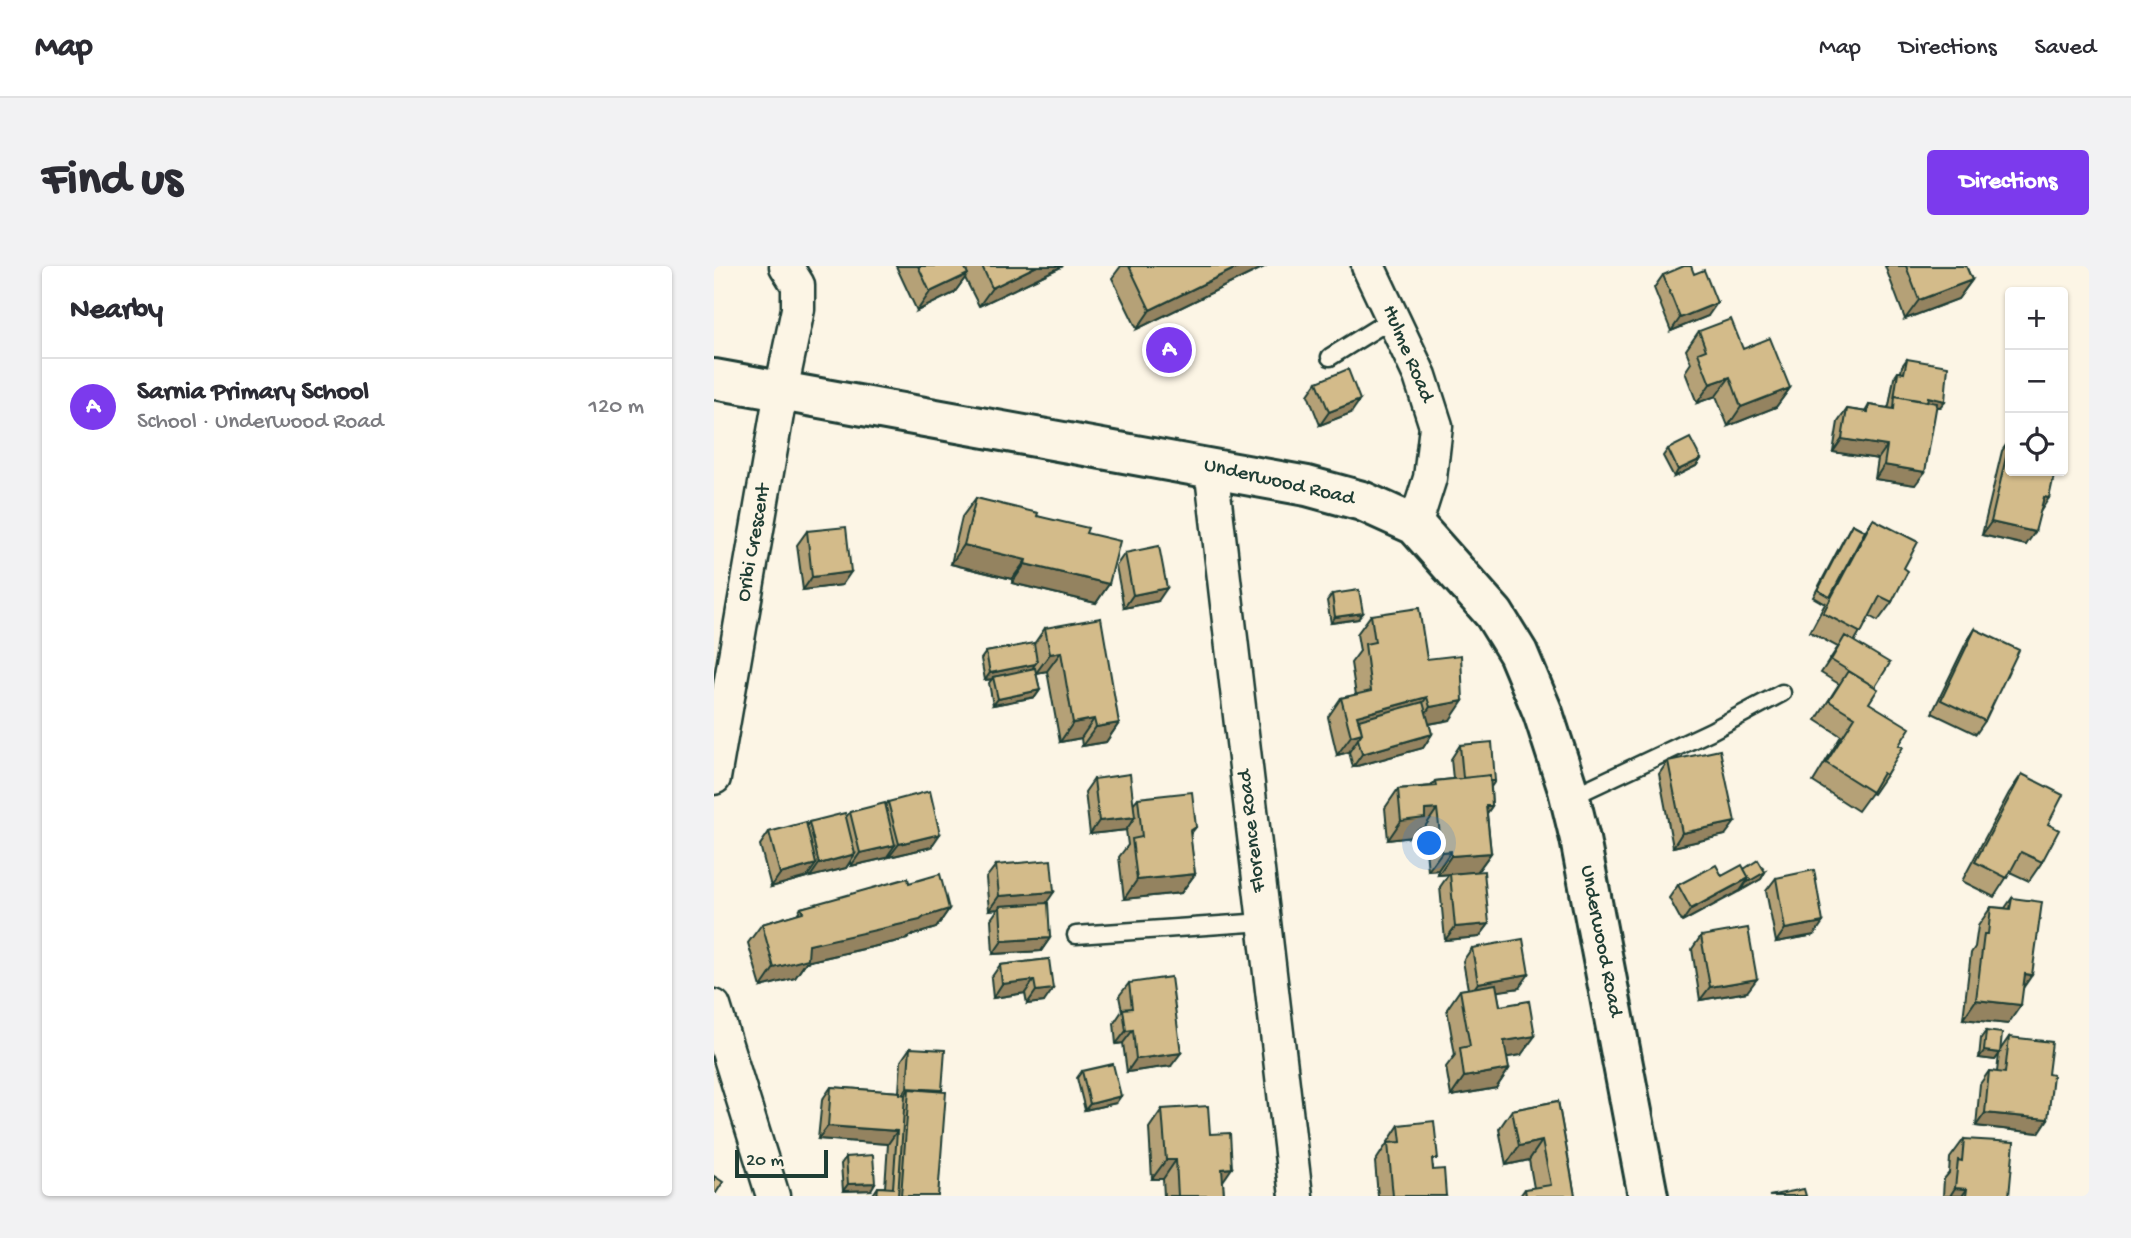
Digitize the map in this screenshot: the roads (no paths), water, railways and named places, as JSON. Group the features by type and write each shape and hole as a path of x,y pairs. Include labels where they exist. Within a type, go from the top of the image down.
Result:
{"main road":[{"name":"Underwood Road","path":"714,379 1307,486 1362,501 1415,525 1494,614 1518,653 1544,713 1570,797 1595,910 1648,1196"}],"street":[{"name":"Oribi Crescent","path":"714,778 781,391 798,309 798,285 786,266"},
{"name":"Hulme Road","path":"1368,266 1420,376 1436,426 1430,478 1415,525"},
{"name":"Florence Road","path":"1211,467 1296,1196"},
{"path":"714,1006 773,1196"}],"lane":[{"path":"1330,357 1393,318"},
{"path":"1570,797 1711,731 1782,693"},
{"path":"1076,935 1264,922"}],"place":[{"name":"Sarnia Primary School","path":"1169,350"}]}
